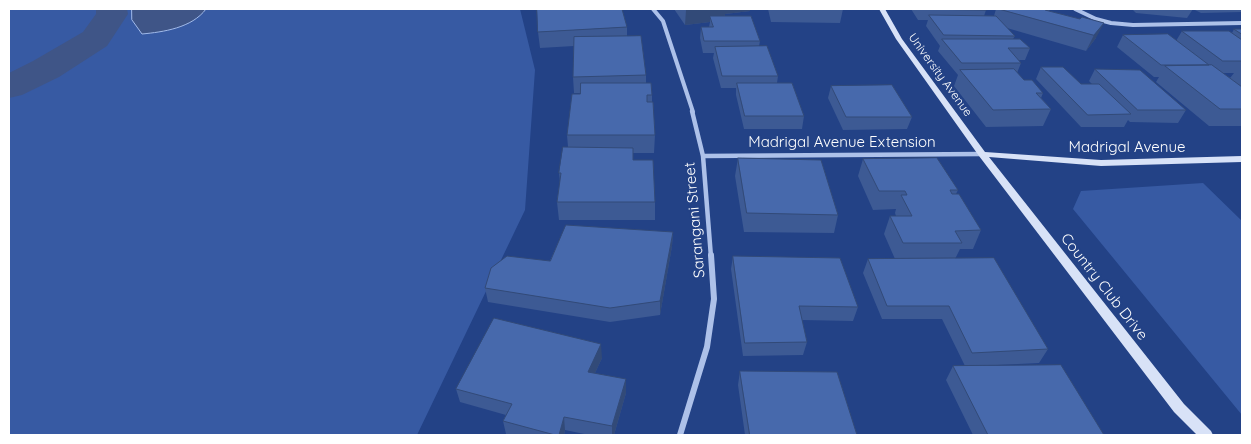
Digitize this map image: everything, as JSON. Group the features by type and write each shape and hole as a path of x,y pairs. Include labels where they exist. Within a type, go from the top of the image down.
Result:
{"street":[{"name":"Sarangani Street","path":"653,9 663,20 689,96 703,156 714,299 707,347 680,435"},
{"name":"University Avenue","path":"882,9 899,39 982,154"},
{"path":"1075,9 1096,19 1111,23 1133,25 1242,24"},
{"name":"Madrigal Avenue Extension","path":"703,156 982,154"},
{"name":"Madrigal Avenue","path":"982,154 1102,163 1242,159"},
{"name":"Country Club Drive","path":"982,154 1180,408 1206,435"}],"shaded area":[{"path":"9,9 520,9 535,70 525,210 417,435 9,435"},
{"path":"132,9 206,9 193,21 185,25 159,32 142,34 132,20"},
{"path":"1203,183 1242,221 1242,415 1073,209 1081,191"}],"building":[{"path":"537,9 622,9 627,27 538,32"},
{"path":"922,9 984,9 986,10"},
{"path":"999,9 1046,9 1080,19 1082,17 1104,23 1094,35"},
{"path":"929,15 996,16 1015,36 944,35"},
{"path":"710,16 751,16 760,41 704,41 701,27 713,27"},
{"path":"1234,29 1242,29 1242,34"},
{"path":"1182,31 1229,31 1242,40 1242,61 1223,61"},
{"path":"1168,34 1209,65 1161,65 1123,35"},
{"path":"641,36 646,75 573,77 574,37"},
{"path":"942,39 1020,39 1030,48 1008,48 1021,63 962,63"},
{"path":"767,46 778,76 722,76 715,47"},
{"path":"1212,65 1242,87 1242,109 1220,109 1165,66"},
{"path":"1041,67 1063,67 1081,84 1099,84 1131,114 1088,115"},
{"path":"1014,69 1024,80 1032,80 1043,93 1036,93 1051,109 993,110 960,70"},
{"path":"1095,69 1140,70 1186,110 1138,110"},
{"path":"581,83 651,83 652,95 647,95 647,102 653,102 655,135 567,135 572,94 580,94"},
{"path":"737,83 792,83 804,116 745,116"},
{"path":"892,85 912,117 846,117 831,86"},
{"path":"563,147 633,148 633,160 653,160 655,202 557,202"},
{"path":"738,158 821,160 838,215 747,213"},
{"path":"937,158 958,190 950,190 952,194 959,194 981,230 955,231 962,243 903,243 890,216 912,216 901,195 907,195 905,191 879,191 863,159"},
{"path":"566,225 673,232 660,301 610,308 485,288 491,268 507,256 550,261"},
{"path":"733,256 840,258 858,307 799,306 807,342 745,343"},
{"path":"994,258 1048,349 972,353 949,306 887,306 868,259"},
{"path":"494,318 601,344 588,372 626,379 612,426 564,417 559,435 555,435 503,421 512,404 456,389"},
{"path":"1061,365 1104,435 988,435 953,366"},
{"path":"740,371 837,372 857,435 750,435"}],"waterway":[{"path":"9,87 46,69 95,39 112,14 111,9"}]}
